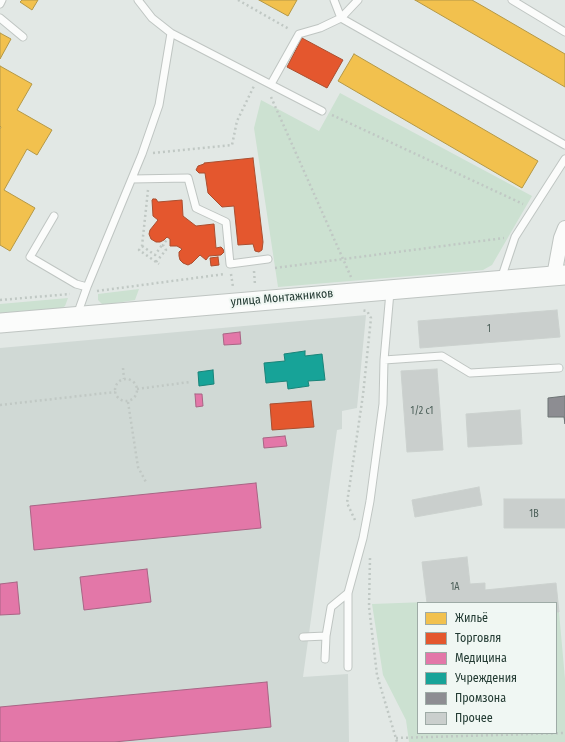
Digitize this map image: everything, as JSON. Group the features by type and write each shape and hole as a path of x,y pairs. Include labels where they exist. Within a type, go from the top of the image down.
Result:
{"main road":[{"name":"улица Монтажников","path":"0,323 354,292 560,276"}],"street":[{"path":"560,276 561,238 565,228"}],"lane":[{"path":"0,4 2,0"},
{"path":"138,0 152,18 171,33 322,111"},
{"path":"334,0 341,18 565,145"},
{"path":"271,84 299,34 320,28 341,18 358,0"},
{"path":"512,0 565,32"},
{"path":"0,18 23,37"},
{"path":"77,316 87,287 142,154 159,105 171,33"},
{"path":"500,280 515,237 565,159"},
{"path":"132,179 188,178 196,208 226,222 230,264 268,259"},
{"path":"54,216 30,257 76,284 87,287"},
{"path":"348,667 348,593 363,538 370,501 383,404 384,360 390,290"},
{"path":"384,360 442,356 470,373 559,368"},
{"path":"325,659 326,636 331,607 348,593"},
{"path":"303,637 326,636"}],"path":[{"path":"238,0 299,34"},
{"path":"142,154 232,145 237,121 258,77"},
{"path":"271,84 271,99 353,282 356,309 367,312 371,318 363,395 347,503 363,538 370,558 369,607 377,675 397,742"},
{"path":"322,111 533,209"},
{"path":"150,179 142,246 140,250 159,264"},
{"path":"142,246 154,254 168,238"},
{"path":"156,262 166,250 163,245"},
{"path":"254,270 255,285"},
{"path":"231,273 233,287"},
{"path":"123,368 124,379"},
{"path":"124,379 133,381 137,389 133,399 128,402 122,401 117,397 115,392 117,384 124,379"},
{"path":"137,389 190,382"},
{"path":"0,405 115,392"},
{"path":"128,402 138,467 147,484"},
{"path":"396,738 531,734"}],"shaded area":[{"path":"366,315 357,408 342,411 342,429 337,430 303,677 348,674 349,742 0,742 0,348"}],"green space":[{"path":"340,93 532,196 492,265 483,270 278,287 254,128 261,100 319,131"},
{"path":"139,289 135,300 103,305 98,300 98,294"},
{"path":"68,298 65,306 61,309 0,314 0,304"},
{"path":"417,602 417,734 557,734 557,612 559,612 565,679 565,742 409,742 406,720 383,675 372,604"}],"building: Жильё":[{"path":"22,0 38,0 32,10 20,2"},
{"path":"259,0 297,0 288,16"},
{"path":"415,0 472,0 486,8 565,54 565,87"},
{"path":"0,33 11,39 0,59"},
{"path":"354,54 538,161 522,188 338,81"},
{"path":"0,66 32,84 17,110 52,130 37,155 27,149 4,190 35,208 10,251 0,245"}],"building: Торговля":[{"path":"302,38 343,60 327,88 287,67"},
{"path":"253,158 263,242 262,250 259,252 255,251 253,244 238,245 234,206 222,207 208,193 205,173 199,173 196,170 198,166 204,163"},
{"path":"153,199 156,199 158,202 182,200 183,216 196,226 214,224 216,248 221,247 224,252 221,255 209,256 206,260 200,255 188,265 183,263 179,256 179,252 182,249 177,246 170,246 170,239 167,237 160,242 156,242 151,239 149,234 150,230 158,220 153,216"},
{"path":"218,257 219,265 211,266 210,258"},
{"path":"311,401 314,427 272,430 270,404"}],"building: Медицина":[{"path":"240,332 241,344 224,345 223,334"},
{"path":"195,394 202,394 203,406 196,407"},
{"path":"285,436 287,446 264,448 263,438"},
{"path":"256,483 261,528 34,550 30,506"},
{"path":"147,569 151,602 84,610 80,577"},
{"path":"17,582 20,614 0,615 0,584"},
{"path":"267,682 271,727 114,742 0,742 0,707"}],"building: Учреждения":[{"path":"305,351 305,356 322,354 325,380 308,381 309,386 288,389 287,381 266,383 264,363 285,361 284,354"},
{"path":"213,370 214,384 199,386 198,372"}],"building: Промзона":[{"path":"565,396 565,424 564,417 548,417 548,398"}],"building: Прочее":[{"path":"557,310 560,337 420,348 418,321"},
{"path":"437,369 443,450 407,452 401,371"},
{"path":"520,410 522,444 468,447 466,414"},
{"path":"479,487 482,505 415,517 412,500"},
{"path":"504,499 565,499 565,528 504,528"},
{"path":"467,557 470,584 485,583 485,590 556,583 559,612 557,612 557,602 427,602 422,562"}]}
